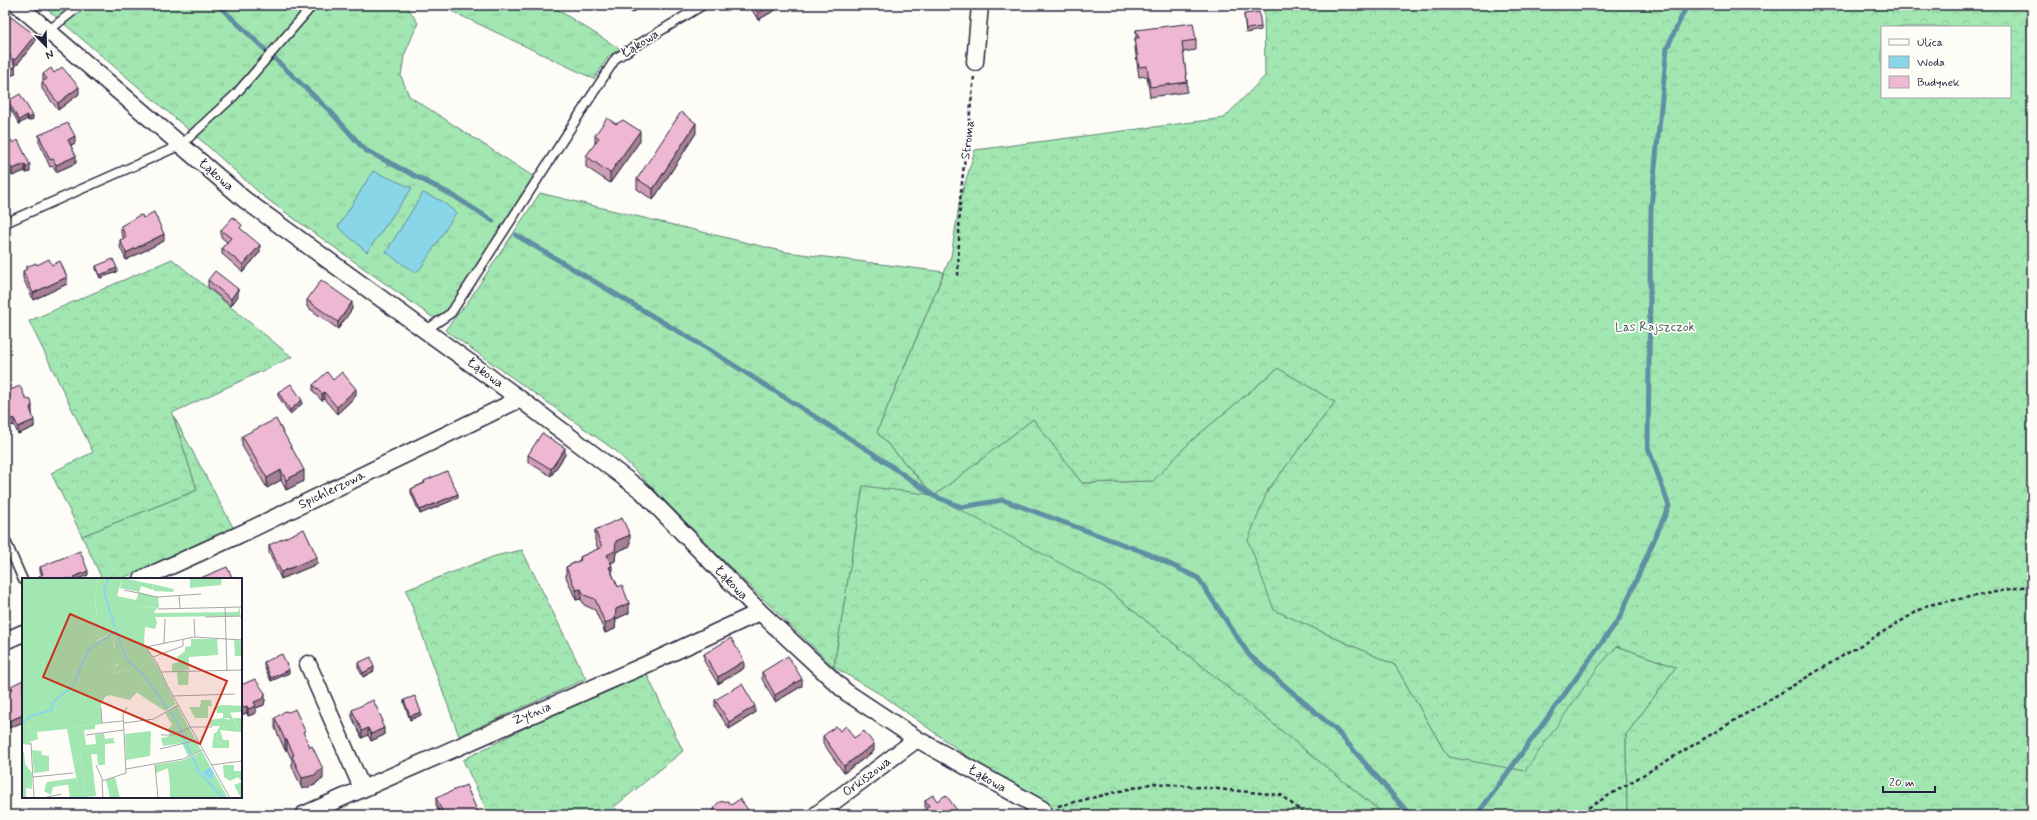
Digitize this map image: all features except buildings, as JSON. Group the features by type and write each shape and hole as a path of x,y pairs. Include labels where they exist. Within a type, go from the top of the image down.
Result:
{"street":[{"name":"Łąkowa","path":"18,5 245,200 426,330 642,491 760,612 846,692 917,739 1038,812"},
{"path":"976,62 980,5"},
{"name":"Spichlerzowa","path":"144,578 245,532 520,399"},
{"name":"Żytnia","path":"303,815 643,666 760,612"},
{"path":"5,641 22,633"},
{"path":"308,664 362,788"},
{"name":"Orkiszowa","path":"816,815 917,739"}],"lane":[{"path":"48,31 80,5"},
{"path":"5,223 181,145 235,96 313,5"},
{"name":"Łąkowa","path":"426,330 450,313 616,58 703,5"},
{"path":"5,539 22,578"}],"path":[{"name":"Stroma","path":"958,276 960,200 976,62"},
{"path":"1576,815 1928,605 2032,585"},
{"path":"1038,812 1154,783 1281,795 1306,815"}],"green space":[{"path":"42,5 406,5 418,23 404,56 401,76 409,96 534,177 444,318 432,317 264,197 203,142"},
{"path":"450,5 550,5 620,49 609,56 594,79 445,8"},
{"name":"Las Rajszczok","path":"1264,5 2032,5 2032,815 1627,815 1626,735 1676,667 1617,646 1599,666 1525,771 1448,757 1395,665 1274,610 1248,540 1268,490 1335,402 1278,368 1191,441 1153,481 1082,483 1033,419 934,496 1103,586 1385,815 1049,815 885,697 834,667 863,486 934,495 877,432 951,256 960,200 975,150 1224,118 1265,76"},
{"path":"540,193 786,252 944,272 877,432 934,496 1033,419 1082,483 1152,481 1191,441 1278,368 1335,402 1268,490 1274,610 1395,665 1448,757 1599,666 1617,646 1676,667 1626,735 1627,815 1385,815 1103,586 863,486 834,667 737,574 616,451 445,330 467,303"},
{"path":"172,259 292,357 172,413 197,490 82,536 51,473 93,452 29,321"},
{"path":"172,413 235,531 122,578 102,578 82,536 197,490"},
{"path":"522,550 586,679 459,736 406,590 495,556"},
{"path":"643,666 683,751 614,807 622,815 489,815 463,760"}],"water":[{"path":"373,171 412,188 367,252 338,227"},
{"path":"423,193 442,201 456,213 421,268 415,273 386,252"}],"waterway":[{"path":"218,5 330,111 365,150 454,196 493,221"},
{"path":"1477,815 1619,619 1669,506 1648,447 1651,207 1667,48 1687,5"},
{"path":"516,235 713,352 871,452 934,496 962,507 1003,500 1149,554 1198,578 1249,655 1336,730 1410,815"}]}
